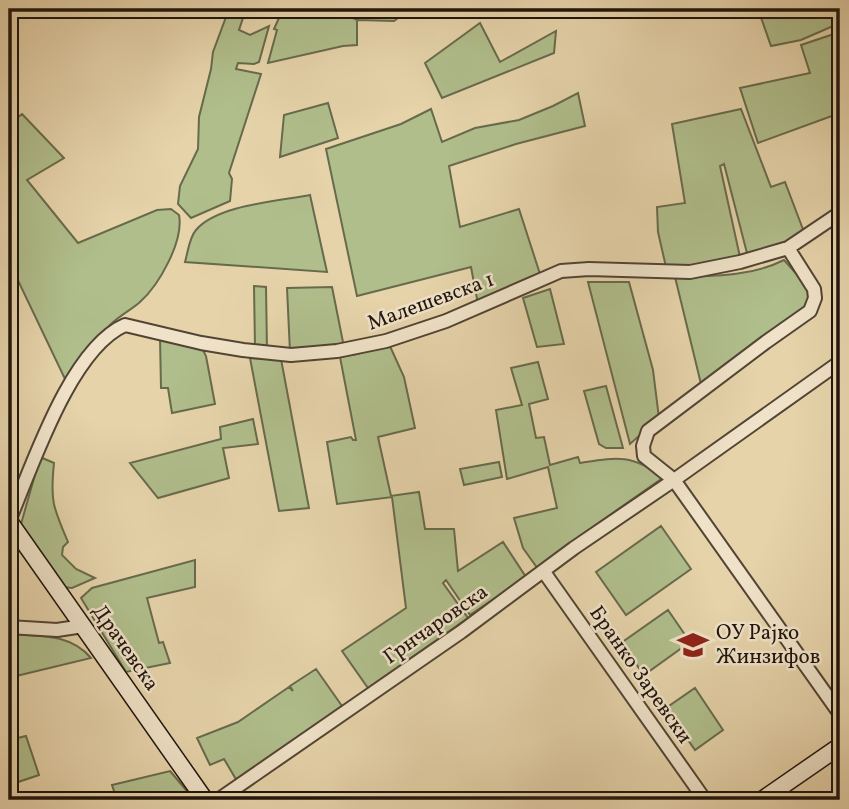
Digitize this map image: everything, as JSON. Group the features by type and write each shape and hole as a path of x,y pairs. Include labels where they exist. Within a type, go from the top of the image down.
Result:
{"main road":[{"name":"Драчевска","path":"9,521 204,800"},
{"path":"762,800 840,746"}],"street":[{"name":"Малешевска 1","path":"9,521 53,416 79,368 99,345 125,325 243,350 291,355 337,351 386,341 436,324 561,271 589,269 690,272 716,268 788,248 840,213"},
{"path":"788,248 814,289 813,307 806,315 648,431 643,446 644,456 674,480 840,714"},
{"name":"Грнчаровска","path":"218,800 840,362"},
{"name":"Бранко Заревски","path":"544,572 705,800"},
{"path":"9,627 57,630 83,625"}],"green space":[{"path":"229,9 246,9 239,30 250,35 269,26 259,62 238,63 236,69 261,74 229,173 232,179 230,201 191,218 178,204 180,186 198,149 199,117 213,52"},
{"path":"283,9 334,9 357,20 357,45 268,63 277,30 274,29"},
{"path":"365,9 410,9 394,21 357,20"},
{"path":"758,9 840,9 840,23 801,40 771,46"},
{"path":"480,23 500,62 556,31 554,53 442,98 425,63"},
{"path":"840,32 840,113 758,143 740,88 810,73 801,45"},
{"path":"578,93 585,126 516,144 449,166 460,227 519,209 540,274 478,304 471,267 357,296 326,149 401,124 431,109 442,142 475,128 519,120"},
{"path":"328,103 338,138 280,157 284,115"},
{"path":"741,109 771,187 785,182 804,232 767,253 748,257 724,164 720,166 740,257 666,267 658,232 657,207 685,203 672,124"},
{"path":"22,114 64,158 27,180 78,243 157,210 171,209 179,215 180,226 174,249 155,285 140,302 110,325 65,379 14,272 9,274 9,124"},
{"path":"310,195 327,272 185,262 196,230 218,215 249,205"},
{"path":"784,260 809,288 812,301 798,318 702,388 675,277 745,273"},
{"path":"588,282 629,282 653,370 659,418 630,444"},
{"path":"254,286 266,287 267,350 255,348"},
{"path":"332,287 344,347 290,352 287,288"},
{"path":"550,289 564,344 537,347 523,298"},
{"path":"160,338 203,350 215,404 172,413 168,388 161,388"},
{"path":"389,344 404,377 415,428 378,437 391,496 419,492 425,529 454,529 458,571 503,542 526,577 470,615 446,580 443,583 468,618 368,688 342,651 406,608 392,497 337,504 327,442 351,437 356,440 340,357"},
{"path":"250,358 281,359 309,508 279,511"},
{"path":"538,362 548,399 529,404 536,438 544,437 550,465 578,457 580,463 624,459 642,464 664,477 563,548 538,569 523,548 514,518 557,508 548,467 507,479 496,410 522,405 511,368"},
{"path":"606,386 623,448 606,448 599,444 584,391"},
{"path":"253,419 258,444 223,448 229,478 158,498 130,463 221,439 220,427"},
{"path":"40,457 54,463 54,504 68,542 63,547 62,555 76,569 95,578 72,588 63,587 21,524"},
{"path":"499,462 502,477 464,485 460,469"},
{"path":"661,526 691,569 626,615 596,572"},
{"path":"195,560 195,587 147,598 159,643 163,642 170,663 126,672 81,598 92,588"},
{"path":"668,610 690,642 644,675 621,643"},
{"path":"9,634 53,637 73,644 91,658 12,677 9,669"},
{"path":"316,669 342,706 237,781 224,759 210,765 197,738 238,722 289,687 293,691 290,686"},
{"path":"695,688 723,730 695,750 666,708"},
{"path":"26,736 39,775 9,785 9,740"},
{"path":"170,771 192,797 191,800 117,800 112,785"}],"waterway":[{"path":"183,800 191,796"}],"place":[{"name":"ОУ Рајко Жинзифов","path":"693,645"}]}
